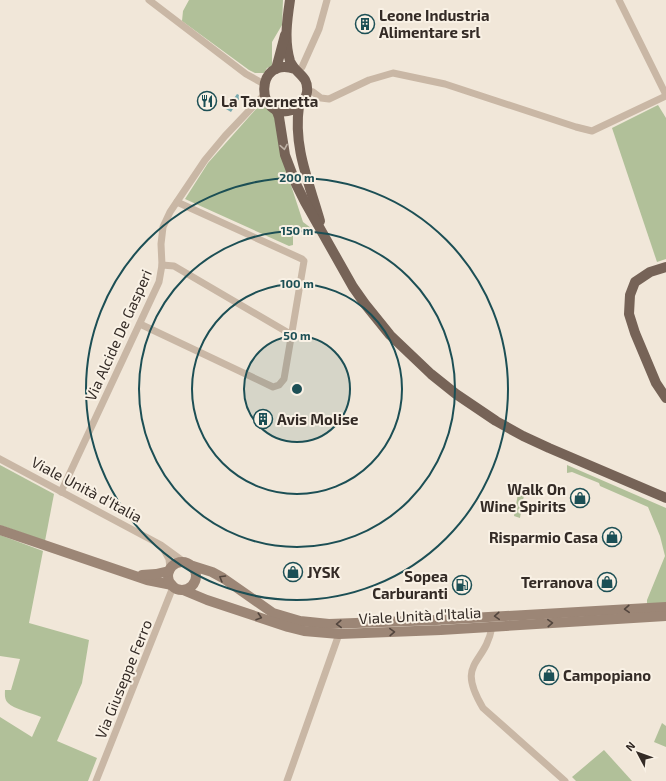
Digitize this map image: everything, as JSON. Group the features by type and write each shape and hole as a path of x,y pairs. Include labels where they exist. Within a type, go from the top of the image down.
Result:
{"main road":[{"path":"276,69 286,29 290,0"},
{"path":"286,29 290,60 299,68 307,84 307,94 303,103 290,111 276,109 269,104 264,95 264,84 268,76 276,69 286,67 299,68"},
{"path":"299,106 297,132 300,154 325,236"},
{"path":"276,109 279,117 285,155 296,184 353,287 390,335 431,374 456,394 496,421 523,436 666,498"},
{"path":"666,266 650,272 635,282 630,295 629,314 635,333 656,383 666,398"}],"street":[{"path":"149,0 246,74 264,84"},
{"path":"299,68 319,29 327,0"},
{"path":"313,92 321,98 329,99 369,80 393,74 445,84 592,131 666,95 619,0"},
{"name":"Via Alcide De Gasperi","path":"62,492 159,282 162,265 161,244 163,228 170,212 210,154 264,95"},
{"path":"140,324 273,387 280,385 284,379 304,261 177,202"},
{"path":"162,265 174,266 292,335"},
{"name":"Viale Unità d'Italia","path":"0,459 161,545 183,561 212,572 223,578 273,613 300,621 329,624 436,620 666,607"},
{"name":"Viale Unità d'Italia","path":"0,530 134,576 176,587 207,600 304,631 339,634 441,630 666,616"},
{"path":"161,545 170,559 168,579 176,587 191,587 197,574 193,566"},
{"path":"134,576 156,574 169,570 173,564 183,561"},
{"name":"Via Giuseppe Ferro","path":"96,781 176,587"},
{"path":"492,627 489,638 471,670 470,678 477,698 484,708 565,781"},
{"path":"287,781 339,634"}],"green space":[{"path":"189,0 283,0 282,25 272,42 272,66 267,68 264,73 255,73 249,70 182,21 183,11"},
{"path":"263,105 276,115 287,173 303,222 315,231 313,235 300,229 293,236 293,245 289,246 185,199 208,163 257,108"},
{"path":"658,105 666,118 666,259 657,262 612,128"},
{"path":"0,465 54,494 45,541 0,525"},
{"path":"567,465 666,508 666,603 647,605 647,600 665,556 660,536 648,507 600,486 599,483 572,472 567,473"},
{"path":"519,488 526,491 520,518 514,516"},
{"path":"0,535 43,551 29,623 89,640 82,683 57,741 97,758 88,781 0,781 0,717 32,737 41,717 14,707 8,703 5,698 5,690 11,690 20,659 0,656"},
{"path":"662,723 666,726 666,747 654,742"},
{"path":"604,750 632,781 576,781 572,777"}],"water":[{"path":"237,94 241,96 231,112 226,109"}],"place":[{"name":"Leone Industria Alimentare srl","path":"365,24"},
{"name":"La Tavernetta","path":"207,101"},
{"name":"Avis Molise","path":"263,419"},
{"name":"Walk On Wine Spirits","path":"580,498"},
{"name":"Risparmio Casa","path":"612,537"},
{"name":"JYSK","path":"293,572"},
{"name":"Terranova","path":"607,582"},
{"name":"Sopea Carburanti","path":"462,585"},
{"name":"Campopiano","path":"549,675"}]}
